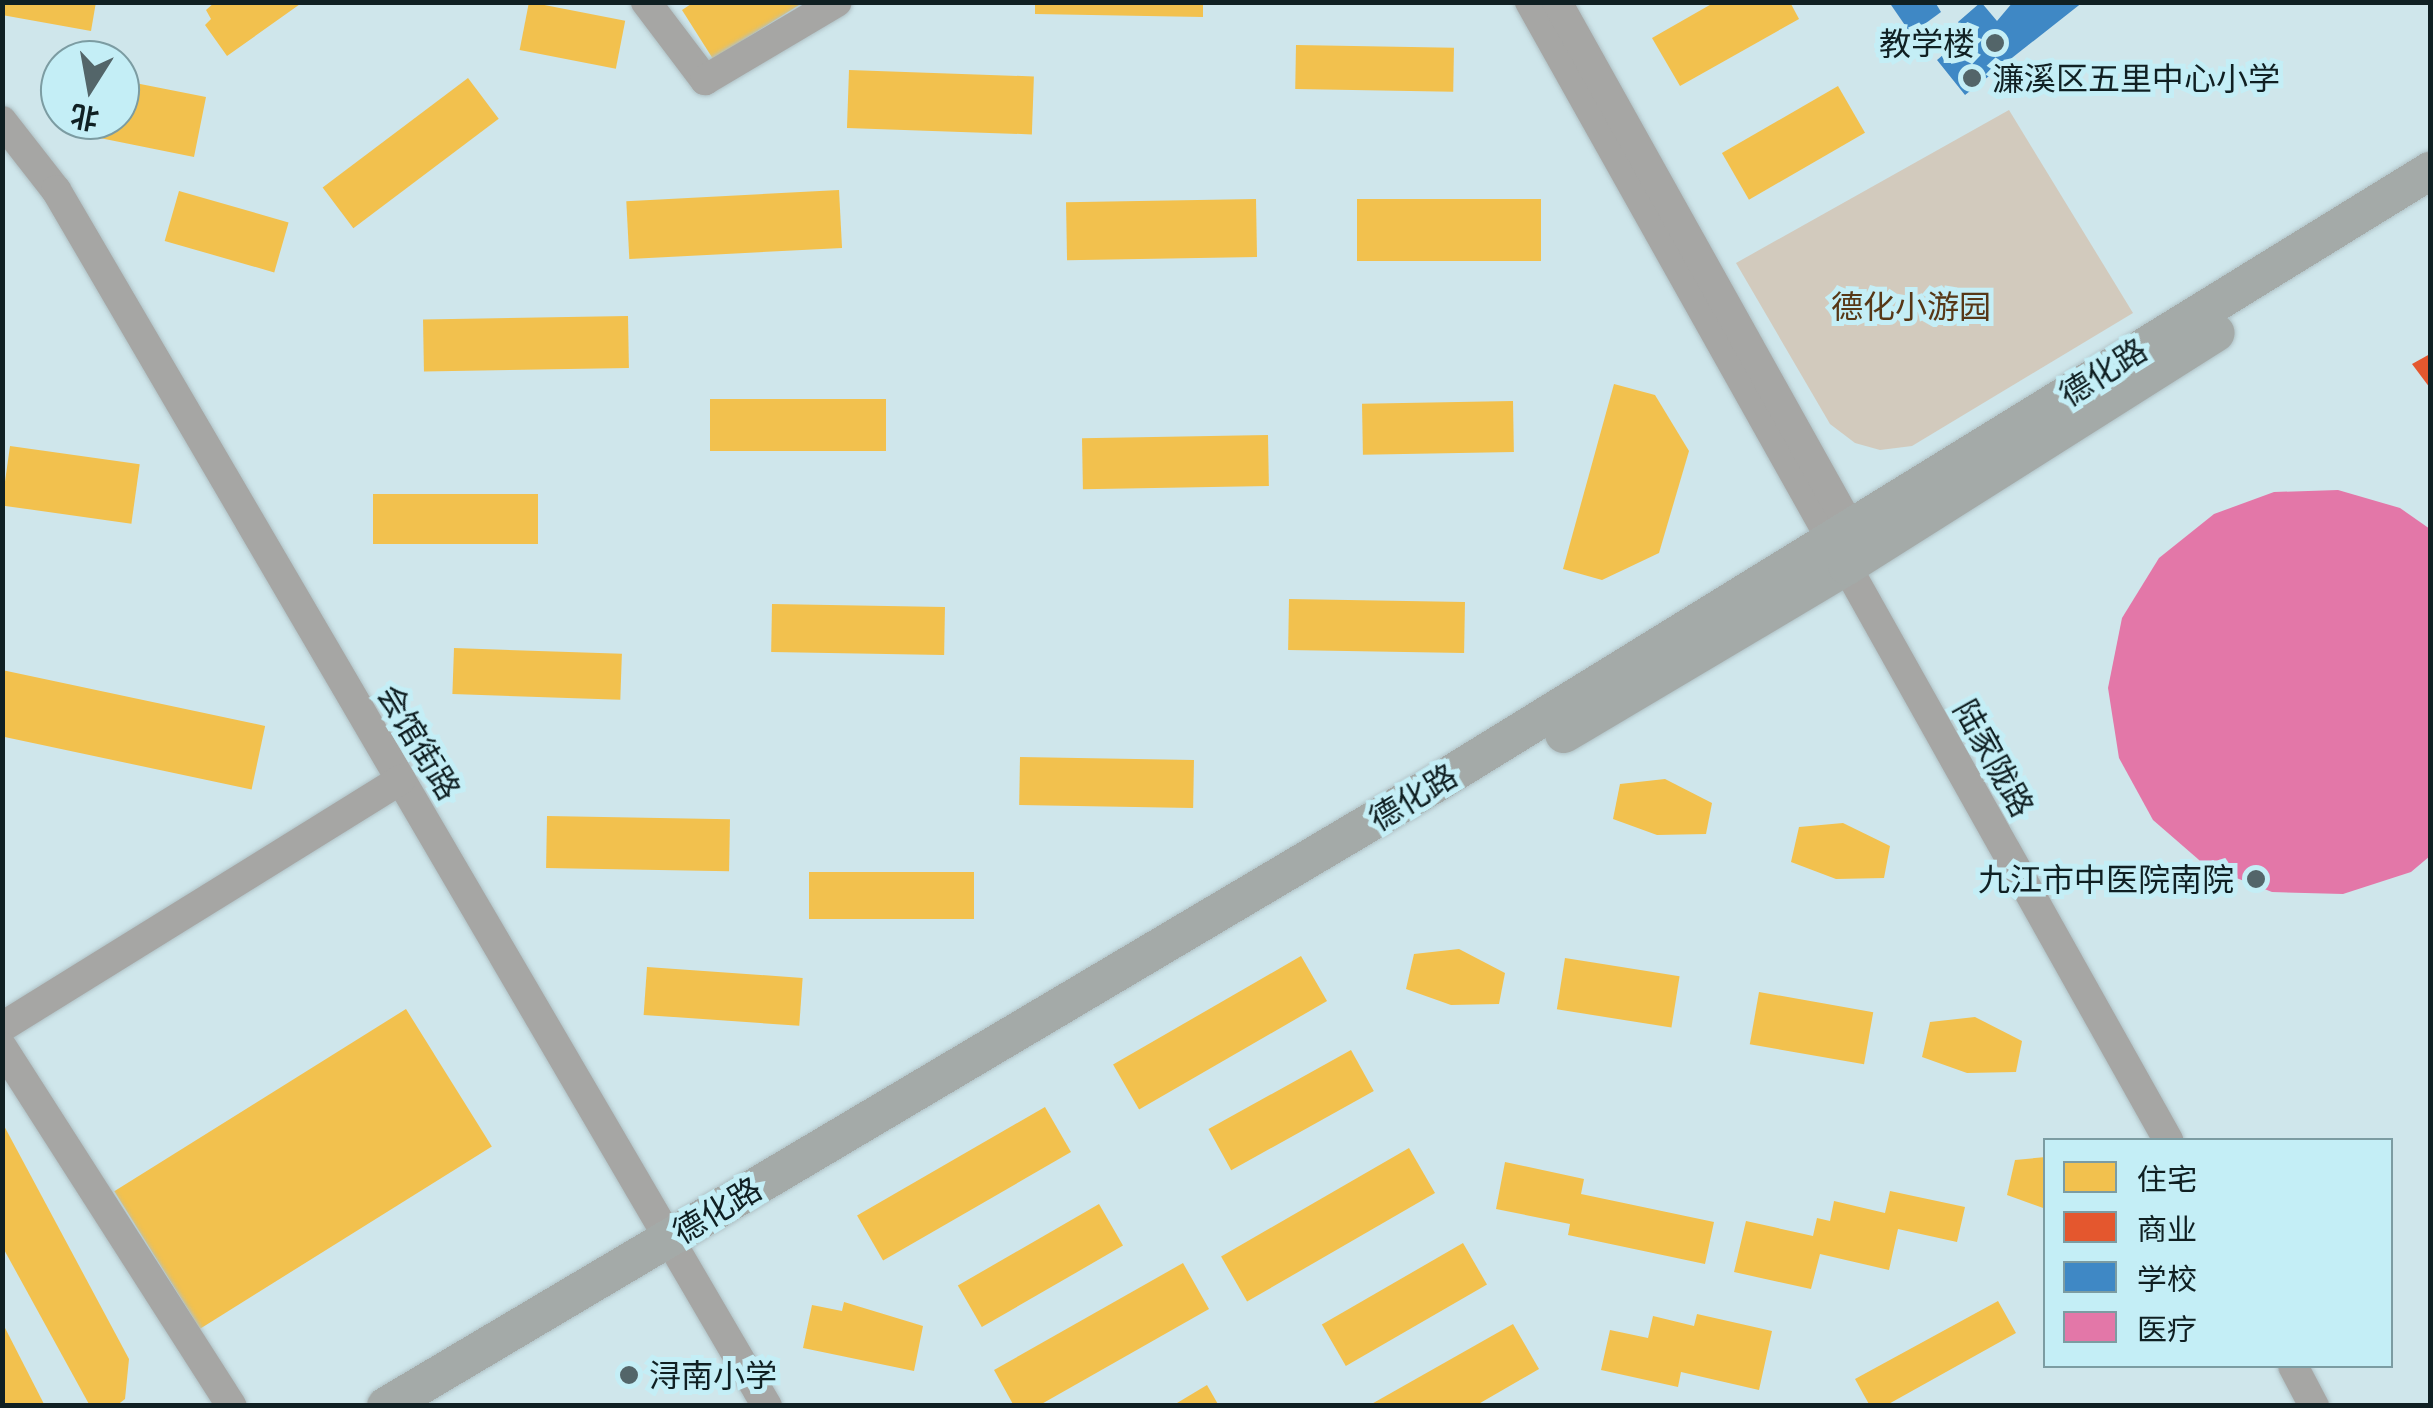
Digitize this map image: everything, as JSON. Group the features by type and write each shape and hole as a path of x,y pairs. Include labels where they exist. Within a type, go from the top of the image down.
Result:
{"main road":[{"name":"德化路","path":"1849,546 2430,171"},
{"name":"德化路","path":"386,1406 678,1247 2430,196"},
{"name":"德化路","path":"436,1406 678,1247"}],"street":[{"path":"646,2 705,80 836,2"},
{"path":"1530,2 1849,546"},
{"path":"1557,2 1849,546"},
{"name":"会馆街路","path":"2,121 56,190 186,417 678,1247 767,1406"},
{"name":"陆家陇路","path":"1849,546 2167,1138"},
{"path":"2,1027 401,780"},
{"path":"2,1047 232,1406"},
{"path":"2293,1368 2314,1406"}],"green space":[{"name":"德化小游园","path":"2009,110 2133,313 1912,446 1880,450 1855,443 1830,424 1736,263"}],"building: 住宅":[{"path":"2,2 96,2 91,31 2,15"},
{"path":"215,2 303,2 227,56 205,25 211,19 206,10"},
{"path":"529,2 625,21 616,69 520,50"},
{"path":"694,2 804,2 713,59 682,10"},
{"path":"1035,2 1203,2 1203,17 1035,14"},
{"path":"1715,2 1790,2 1799,19 1680,86 1652,38"},
{"path":"1296,45 1454,48 1453,92 1295,89"},
{"path":"849,70 1034,76 1032,134 847,128"},
{"path":"468,78 499,119 353,228 323,188"},
{"path":"140,84 206,97 194,157 110,140 140,140"},
{"path":"1838,86 1865,133 1749,200 1722,153"},
{"path":"839,190 842,248 629,259 626,201"},
{"path":"179,191 289,222 274,272 165,241"},
{"path":"1256,199 1257,257 1067,260 1066,202"},
{"path":"1357,199 1541,199 1541,261 1357,261"},
{"path":"628,316 629,368 424,372 423,320"},
{"path":"1614,384 1655,395 1689,451 1659,553 1602,580 1563,569"},
{"path":"710,399 886,399 886,451 710,451"},
{"path":"1513,401 1514,452 1363,455 1362,404"},
{"path":"1268,435 1269,486 1083,489 1082,438"},
{"path":"10,446 140,464 131,524 2,505"},
{"path":"373,494 538,494 538,544 373,544"},
{"path":"1289,599 1465,602 1464,653 1288,650"},
{"path":"772,604 945,607 944,655 771,652"},
{"path":"454,648 622,654 620,700 452,694"},
{"path":"2,670 265,726 252,790 2,736"},
{"path":"1020,757 1194,760 1193,808 1019,805"},
{"path":"1665,779 1712,803 1706,834 1657,835 1613,819 1620,784"},
{"path":"547,816 730,819 729,871 546,868"},
{"path":"1843,823 1890,846 1884,878 1836,879 1791,862 1799,827"},
{"path":"809,872 974,872 974,919 809,919"},
{"path":"1459,949 1505,973 1499,1004 1451,1005 1406,989 1414,954"},
{"path":"1301,956 1327,1001 1139,1110 1113,1064"},
{"path":"1565,958 1680,976 1671,1028 1557,1009"},
{"path":"647,967 803,978 799,1026 644,1015"},
{"path":"1759,992 1873,1012 1864,1064 1750,1044"},
{"path":"406,1009 492,1146 200,1329 114,1191"},
{"path":"1975,1017 2022,1041 2016,1072 1967,1073 1922,1057 1930,1022"},
{"path":"1351,1050 1374,1091 1231,1170 1208,1129"},
{"path":"1045,1107 1071,1152 883,1261 857,1216"},
{"path":"2,1122 129,1359 125,1399 116,1406 90,1406 2,1246"},
{"path":"1409,1148 1435,1193 1247,1302 1221,1256"},
{"path":"2043,1157 2043,1208 2007,1195 2015,1160"},
{"path":"1505,1162 1584,1179 1581,1194 1714,1222 1705,1264 1568,1235 1570,1224 1496,1209"},
{"path":"1890,1191 1965,1207 1957,1242 1898,1229 1889,1270 1820,1254 1811,1289 1734,1272 1746,1221 1813,1236 1817,1218 1830,1221 1834,1201 1885,1213"},
{"path":"1099,1204 1123,1246 982,1327 958,1286"},
{"path":"1463,1243 1487,1285 1346,1366 1322,1324"},
{"path":"1183,1263 1209,1309 1038,1406 1014,1406 994,1370"},
{"path":"1998,1301 2016,1333 1885,1406 1870,1406 1855,1379"},
{"path":"844,1302 923,1326 914,1371 803,1348 812,1305 842,1311"},
{"path":"1697,1314 1772,1331 1759,1390 1681,1372 1678,1387 1601,1370 1610,1330 1648,1338 1653,1316 1694,1326"},
{"path":"2,1322 45,1406 2,1406"},
{"path":"1513,1324 1539,1369 1475,1406 1368,1406"},
{"path":"1207,1385 1219,1406 1172,1406"}],"building: 商业":[{"path":"2430,354 2430,388 2412,364"}],"building: 学校":[{"name":"教学楼","path":"1889,2 1935,2 1941,12 1911,34"},
{"name":"教学楼","path":"1981,2 1997,21 2013,2 2083,2 1965,95 1937,60 1968,34 1958,22"}],"building: 医疗":[{"name":"九江市中医院南院","path":"2338,490 2400,508 2430,529 2430,856 2411,872 2343,894 2272,892 2206,866 2153,820 2119,758 2108,688 2122,618 2159,558 2214,514 2274,492"}],"place":[{"name":"教学楼","path":"1995,43"},
{"name":"濂溪区五里中心小学","path":"1972,78"},
{"name":"九江市中医院南院","path":"2256,879"},
{"name":"浔南小学","path":"629,1375"}]}
